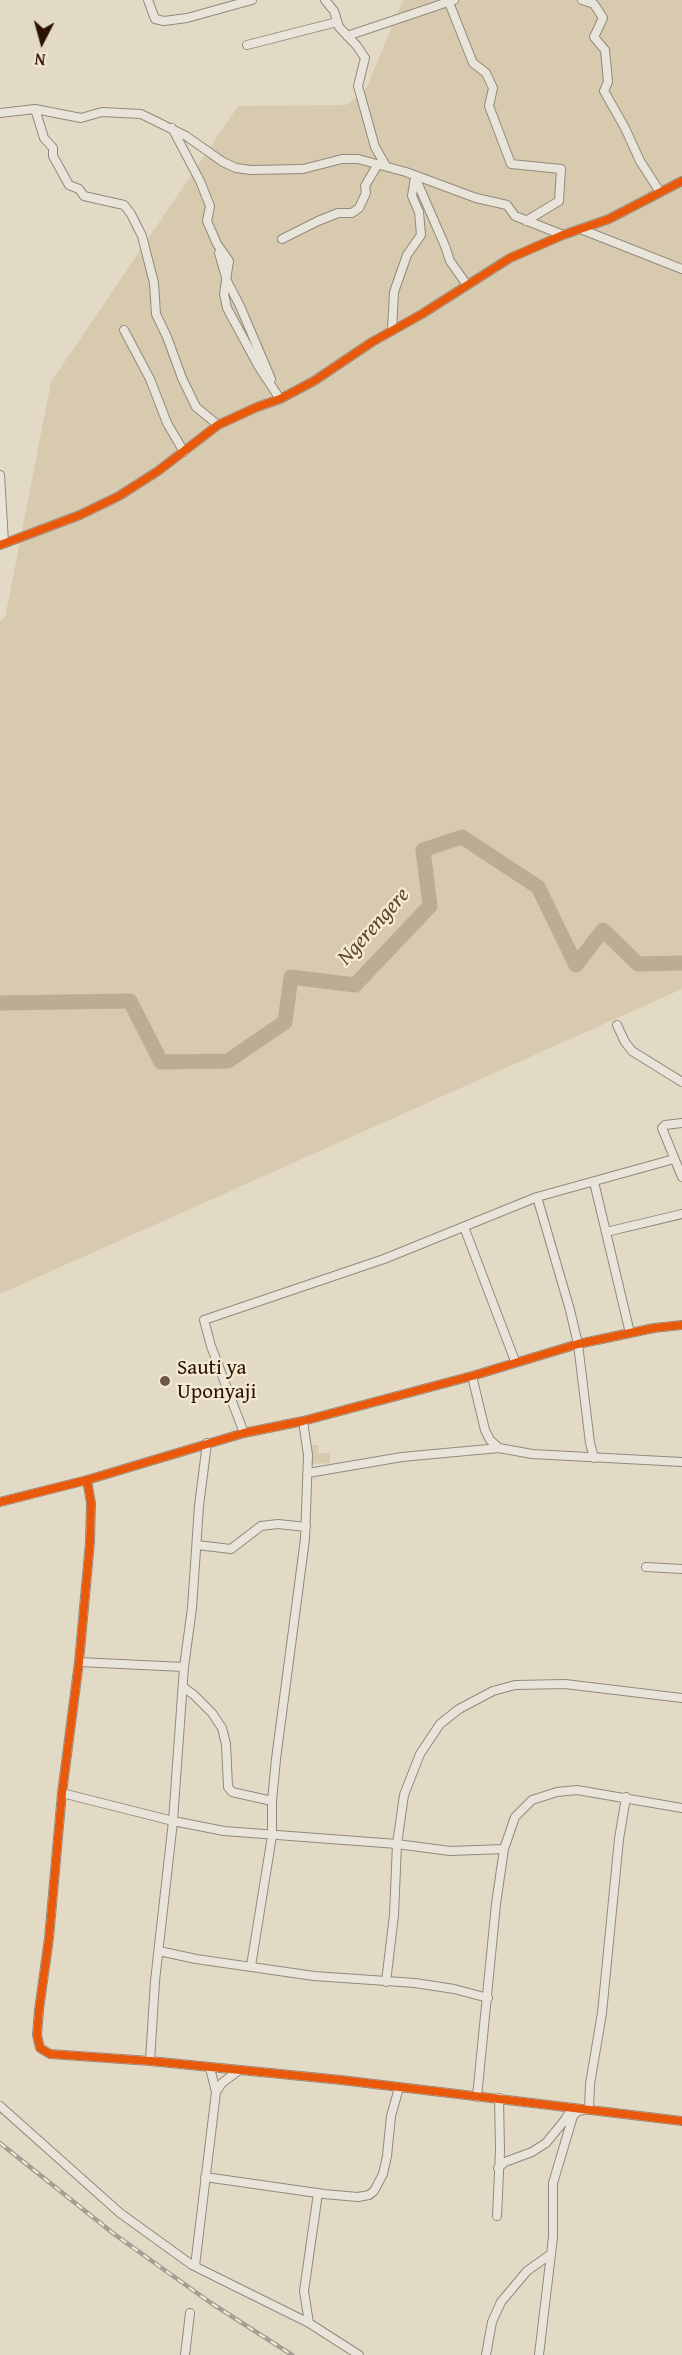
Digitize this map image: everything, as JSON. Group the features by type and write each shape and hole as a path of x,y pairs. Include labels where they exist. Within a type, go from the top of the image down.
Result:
{"street":[{"path":"148,0 155,19 164,21 187,18 252,0"},
{"path":"325,0 334,11 337,22 365,58 358,86 382,165"},
{"path":"582,0 594,4 603,18 594,37 605,50 608,82 604,91 640,161 660,192"},
{"path":"347,36 450,1 472,63 486,73 493,88 489,106 510,164 561,169 559,201 526,221"},
{"path":"247,45 337,22"},
{"path":"0,113 35,109 81,118 102,112 129,112 152,117 186,136 223,162 236,168 251,170 313,168 351,158 382,165 476,198 507,205 515,216 563,235"},
{"path":"35,109 44,138 53,148 53,156 69,185 79,189 84,195 124,205 130,214 142,236 154,283 156,314 182,378 196,407 218,425"},
{"path":"172,128 200,181 210,206 207,221 217,244 229,261 225,302 233,323 280,399"},
{"path":"282,239 318,220 338,213 352,213 359,208 366,193 365,186 369,176 382,165"},
{"path":"415,177 450,261 467,285"},
{"path":"392,330 394,292 407,255 421,235 419,212 412,196 415,177"},
{"path":"0,475 2,543 80,515 139,484 218,425 280,399 314,381 510,258 563,235 609,219 682,181"},
{"path":"582,230 682,269"},
{"path":"219,253 227,281 280,399"},
{"path":"124,330 150,379 166,423 184,452"},
{"path":"617,1025 632,1051 682,1082"},
{"path":"682,1123 665,1125 662,1128 682,1177"},
{"path":"244,1433 211,1346 204,1320 384,1259 537,1197 674,1159"},
{"path":"594,1182 630,1333"},
{"path":"537,1197 578,1344 590,1443 594,1458"},
{"path":"606,1232 682,1214"},
{"path":"464,1227 515,1361"},
{"path":"0,1502 87,1480 244,1433 303,1421 472,1376 515,1361 578,1344 682,1325"},
{"path":"472,1376 484,1430 499,1448"},
{"path":"251,1966 272,1836 272,1801 306,1527 308,1455 303,1421"},
{"path":"150,2061 173,1821 184,1667 192,1608 207,1443"},
{"path":"308,1473 402,1457 499,1448 532,1454 682,1462"},
{"path":"87,1480 91,1525 79,1662 62,1793 49,1938 37,2035 40,2048 50,2054 150,2061 499,2098 682,2121"},
{"path":"197,1545 231,1550 261,1526 278,1524 306,1527"},
{"path":"645,1567 682,1569"},
{"path":"79,1662 184,1667"},
{"path":"386,1982 394,1915 397,1844 404,1795 420,1754 440,1724 459,1708 493,1690 515,1685 564,1684 682,1698"},
{"path":"183,1687 212,1713 222,1728 226,1744 228,1787 232,1792 272,1801"},
{"path":"477,2097 496,1904 504,1848 515,1817 532,1800 557,1792 577,1790 682,1808"},
{"path":"62,1793 173,1821 224,1831 397,1844 450,1851 504,1848"},
{"path":"589,2109 590,2084 602,2013 619,1839 626,1797"},
{"path":"159,1951 196,1959 314,1976 454,1989 488,1998"},
{"path":"195,2266 216,2092 210,2068"},
{"path":"216,2092 222,2083 238,2071"},
{"path":"206,2177 318,2193 364,2197 374,2191 383,2174 391,2116 399,2088"},
{"path":"497,2216 499,2098"},
{"path":"0,2106 120,2213 195,2266 309,2323 359,2355"},
{"path":"498,2168 505,2162 532,2152 546,2143 572,2108"},
{"path":"539,2355 553,2229 552,2191 559,2158 573,2116 578,2111 589,2109"},
{"path":"309,2323 304,2291 318,2193"},
{"path":"486,2355 492,2322 501,2302 527,2271 551,2254"},
{"path":"185,2355 190,2313"}],"shaded area":[{"path":"403,0 682,0 682,989 0,1294 0,621 5,618 51,382 238,106 346,105 366,89"},
{"path":"311,1445 318,1445 318,1453 330,1453 330,1463 312,1464"}],"waterway":[{"name":"Ngerengere","path":"0,1003 130,1001 161,1062 228,1061 285,1022 291,977 355,985 430,906 423,850 462,837 538,887 576,965 603,930 638,964 682,963"}],"railway":[{"path":"0,2143 114,2234 211,2303 292,2355"}],"cycle path":[{"path":"0,545 80,515 119,496 158,471 218,425 280,399 314,381 372,342 422,314 510,258 563,235 609,219 682,181"},
{"path":"0,1502 87,1480 244,1433 303,1421 472,1376 578,1344 654,1328 682,1325"},
{"path":"87,1480 91,1503 90,1542 79,1662 62,1793 49,1938 39,2010 37,2035 40,2048 50,2054 150,2061 341,2080 682,2121"}],"place":[{"name":"Sauti ya Uponyaji","path":"165,1381"}]}
